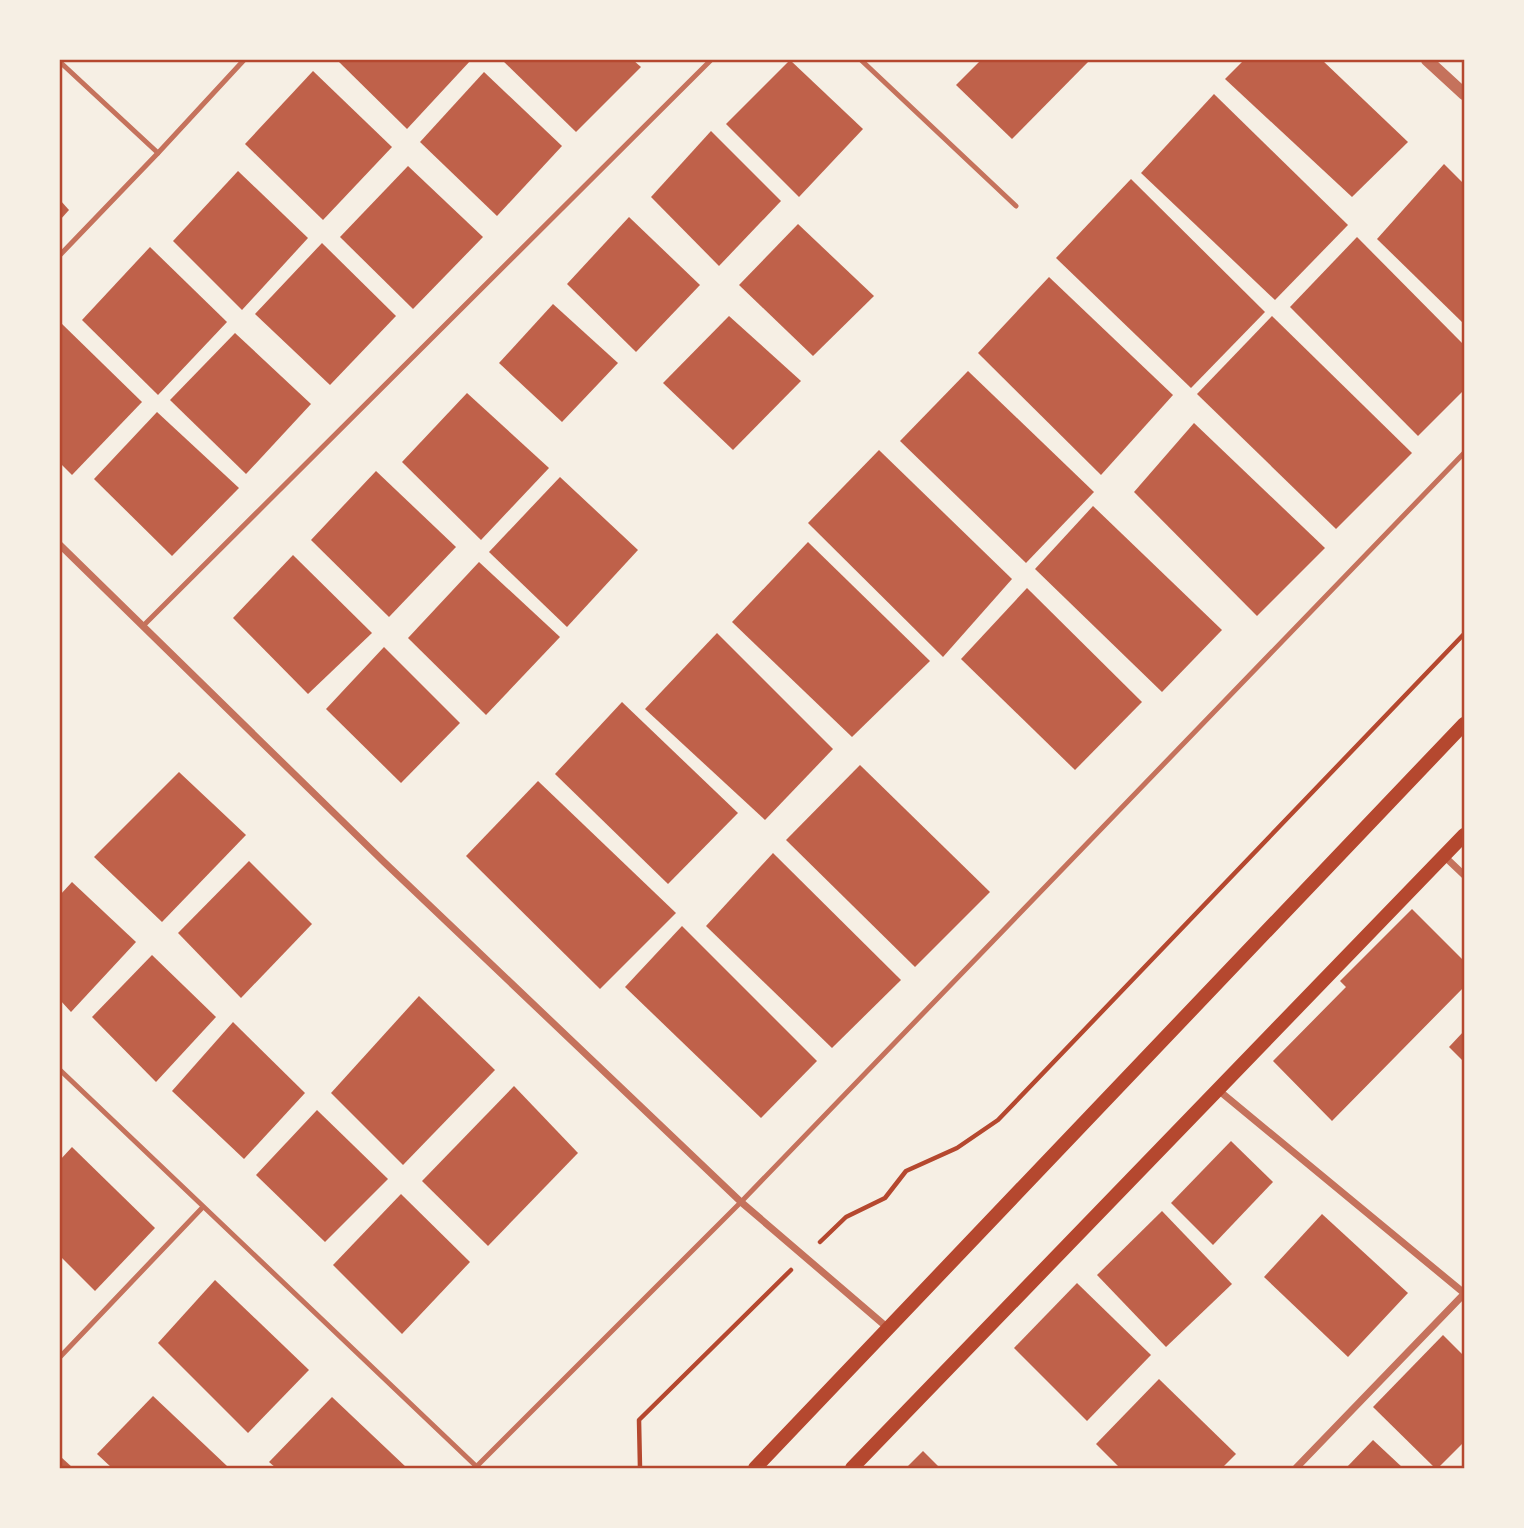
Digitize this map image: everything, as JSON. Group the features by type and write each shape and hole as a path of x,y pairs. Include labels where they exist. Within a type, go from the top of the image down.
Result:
{"main road":[{"path":"755,1468 1465,724"},
{"path":"852,1468 1465,835"}],"street":[{"path":"1427,60 1463,90"},
{"path":"60,545 384,862 741,1202 889,1329"},
{"path":"1444,856 1465,875"},
{"path":"1217,1089 1465,1293 1296,1468"}],"lane":[{"path":"60,255 244,60"},
{"path":"143,626 711,60"},
{"path":"861,60 1016,206"},
{"path":"60,62 158,153"},
{"path":"60,1070 476,1468 741,1202 1465,453"},
{"path":"60,1357 202,1208"}],"path":[{"path":"846,1217 884,1198 906,1171 957,1148 998,1120 1465,634"},
{"path":"640,1468 639,1420 783,1278"}],"building":[{"path":"337,60 471,60 407,129"},
{"path":"502,60 633,60 641,67 576,132"},
{"path":"790,60 863,129 799,197 726,124"},
{"path":"981,60 1090,60 1012,139 956,85"},
{"path":"1244,60 1322,60 1408,142 1352,197 1225,79"},
{"path":"313,71 392,147 323,220 245,144"},
{"path":"484,72 562,146 497,216 420,142"},
{"path":"1214,94 1348,225 1275,300 1141,173"},
{"path":"711,131 781,201 719,266 651,197"},
{"path":"1444,164 1464,184 1464,324 1377,239"},
{"path":"408,166 483,237 413,309 340,237"},
{"path":"238,171 308,238 242,310 173,241"},
{"path":"1131,179 1265,312 1191,388 1056,258"},
{"path":"60,200 69,210 60,220"},
{"path":"629,217 700,285 636,352 567,284"},
{"path":"798,224 874,296 813,356 739,285"},
{"path":"1357,237 1464,345 1464,390 1418,436 1290,307"},
{"path":"322,243 396,316 330,385 255,314"},
{"path":"150,247 227,322 158,395 82,320"},
{"path":"1049,277 1173,395 1101,475 978,353"},
{"path":"553,304 618,363 562,422 499,363"},
{"path":"729,316 801,381 733,450 663,383"},
{"path":"1272,316 1412,453 1336,529 1197,394"},
{"path":"60,322 142,402 72,475 60,463"},
{"path":"235,333 311,404 246,474 170,400"},
{"path":"968,371 1094,492 1026,563 900,441"},
{"path":"467,393 549,468 481,540 402,462"},
{"path":"157,412 239,488 172,556 94,479"},
{"path":"1194,423 1325,548 1257,616 1134,492"},
{"path":"879,450 1012,579 943,657 808,523"},
{"path":"376,471 456,547 389,617 311,540"},
{"path":"560,477 638,550 567,627 489,552"},
{"path":"1093,506 1222,630 1162,692 1035,569"},
{"path":"808,542 930,661 852,737 732,622"},
{"path":"293,555 372,633 308,694 233,618"},
{"path":"479,562 560,637 486,715 408,638"},
{"path":"1027,588 1142,702 1075,770 961,659"},
{"path":"717,633 833,749 765,820 645,709"},
{"path":"384,647 460,723 401,783 326,709"},
{"path":"622,702 738,813 668,884 555,774"},
{"path":"860,765 990,892 915,967 786,840"},
{"path":"179,772 246,835 162,922 94,857"},
{"path":"538,781 676,913 600,989 466,856"},
{"path":"773,853 901,980 832,1048 706,926"},
{"path":"249,861 312,924 241,998 178,933"},
{"path":"72,882 136,942 71,1012 60,1000 60,895"},
{"path":"1412,909 1464,961 1464,987 1332,1121 1273,1061 1346,987 1340,981"},
{"path":"682,926 817,1061 761,1118 625,987"},
{"path":"152,955 216,1017 156,1082 92,1017"},
{"path":"419,996 495,1070 403,1165 331,1093"},
{"path":"233,1022 305,1093 244,1159 172,1091"},
{"path":"1464,1031 1464,1062 1449,1047"},
{"path":"514,1086 578,1153 488,1246 422,1181"},
{"path":"317,1110 388,1179 325,1242 256,1175"},
{"path":"1231,1141 1273,1182 1213,1245 1171,1203"},
{"path":"72,1147 155,1228 95,1291 60,1256 60,1160"},
{"path":"401,1194 470,1262 402,1334 333,1265"},
{"path":"1162,1211 1232,1284 1166,1347 1097,1275"},
{"path":"1322,1214 1408,1293 1348,1357 1264,1277"},
{"path":"215,1280 309,1370 248,1433 158,1343"},
{"path":"1077,1283 1151,1355 1087,1421 1014,1348"},
{"path":"1443,1335 1464,1356 1464,1442 1435,1468 1373,1407"},
{"path":"1159,1379 1236,1454 1222,1468 1120,1468 1096,1444"},
{"path":"153,1396 227,1466 112,1468 97,1454"},
{"path":"332,1397 407,1468 276,1468 269,1462"},
{"path":"1373,1440 1403,1468 1346,1468"},
{"path":"923,1451 940,1468 906,1468"},
{"path":"61,1457 73,1468 60,1468"}]}
